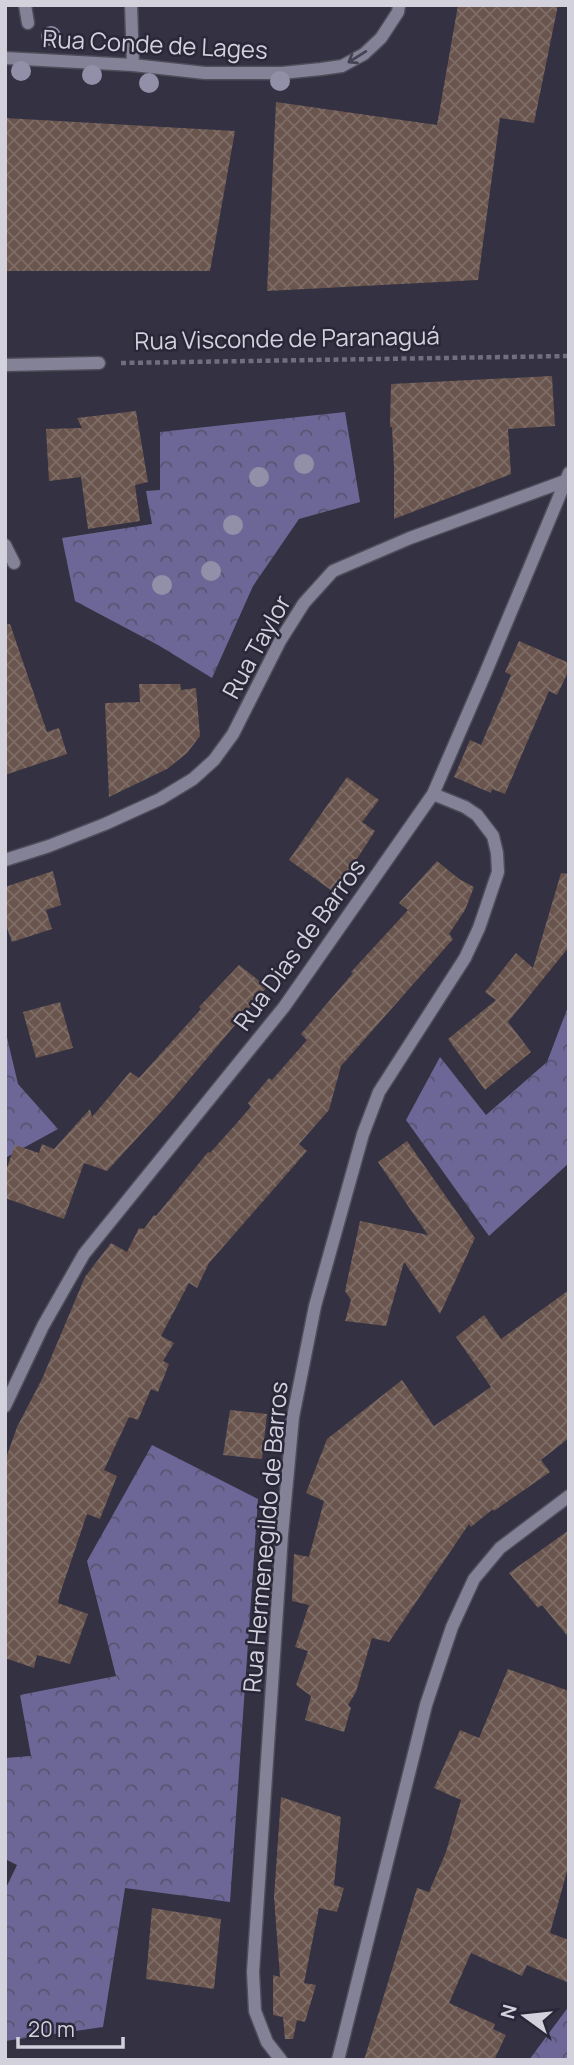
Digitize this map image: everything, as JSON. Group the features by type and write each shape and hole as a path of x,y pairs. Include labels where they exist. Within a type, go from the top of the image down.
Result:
{"street":[{"path":"25,5 28,23"},
{"path":"131,5 134,65"},
{"name":"Rua Conde de Lages","path":"5,58 134,65 205,73 282,73 342,66 364,54 381,38 398,12 399,5"},
{"name":"Rua Visconde de Paranaguá","path":"5,365 99,363"},
{"name":"Rua Dias de Barros","path":"5,1406 43,1326 84,1254 284,1007 433,794 567,477"},
{"name":"Rua Taylor","path":"5,860 105,824 160,799 193,779 214,760 233,734 280,640 304,603 333,571 567,477"},
{"path":"5,545 14,563"},
{"name":"Rua Hermenegildo de Barros","path":"281,2060 267,2042 254,2011 253,1972 282,1535 293,1417 315,1306 363,1134 379,1092 465,958 479,928 498,872 493,836 477,815 433,794"},
{"path":"338,2060 426,1705 452,1627 474,1579 500,1548 569,1496"}],"path":[{"name":"Rua Visconde de Paranaguá","path":"99,363 569,356"}],"green space":[{"path":"345,412 360,502 299,519 253,586 212,678 158,645 75,601 62,538 152,524 146,491 160,490 160,432"},
{"path":"569,1004 569,1163 489,1236 406,1120 440,1057 486,1115 547,1062"},
{"path":"5,1029 18,1084 58,1129 5,1158"},
{"path":"152,1445 258,1499 230,1902 125,1888 103,2027 5,2041 5,1890 17,1865 5,1859 5,1758 31,1756 20,1695 116,1676 87,1561"},
{"path":"569,2006 569,2060 529,2060"}],"building":[{"path":"458,5 558,5 534,123 500,118 478,280 267,291 276,102 437,125"},
{"path":"5,118 235,131 210,271 5,271"},
{"path":"552,376 555,426 508,429 511,474 394,519 391,384"},
{"path":"136,411 148,482 135,485 140,521 88,529 81,477 49,481 46,429 82,428 77,418"},
{"path":"10,624 47,732 59,728 67,754 5,775 5,625"},
{"path":"519,641 569,663 569,670 557,695 549,691 505,794 492,789 491,793 454,777 470,740 481,745 511,675 505,672"},
{"path":"139,684 180,684 181,690 196,688 200,736 187,753 167,769 109,797 105,703 140,702"},
{"path":"347,777 379,800 362,822 375,831 335,893 289,860"},
{"path":"437,861 474,887 465,910 449,934 453,939 341,1066 329,1110 299,1144 307,1151 209,1263 197,1288 189,1283 161,1336 174,1343 163,1361 169,1364 158,1392 151,1389 138,1420 129,1417 104,1470 117,1476 100,1519 87,1514 60,1594 58,1603 88,1614 70,1664 37,1655 34,1668 5,1658 5,1461 17,1427 42,1379 85,1277 111,1243 127,1252 139,1228 144,1229 208,1152 210,1153 251,1107 248,1103 307,1040 301,1034 353,973 351,972 408,910 399,903"},
{"path":"53,871 61,905 46,910 52,929 12,942 5,922 5,887"},
{"path":"561,873 569,874 569,947 508,1022 531,1052 485,1090 448,1039 496,1000 485,992 516,953 533,968"},
{"path":"239,965 267,987 172,1100 107,1171 84,1163 64,1219 5,1198 5,1173 15,1145 39,1153 42,1144 54,1149 90,1109 92,1117 130,1072 139,1078 201,1009 199,1007"},
{"path":"60,1002 73,1048 36,1058 23,1012"},
{"path":"407,1141 475,1238 440,1314 404,1262 386,1326 345,1321 351,1300 345,1291 360,1221 428,1235 378,1162"},
{"path":"569,1290 569,1438 541,1460 550,1472 494,1511 493,1509 471,1527 469,1524 389,1642 372,1638 356,1692 348,1705 351,1708 344,1732 305,1720 311,1696 296,1685 308,1651 295,1647 309,1605 292,1601 294,1554 309,1557 324,1501 306,1493 327,1439 402,1380 434,1426 491,1387 456,1337 484,1315 501,1339"},
{"path":"230,1410 267,1414 262,1459 223,1455"},
{"path":"569,1530 569,1638 542,1605 538,1608 509,1573"},
{"path":"508,1669 569,1691 569,1864 550,1933 569,1940 569,1983 527,1965 522,1976 471,1953 449,2003 495,2024 493,2029 506,2035 494,2060 364,2060 417,1888 429,1892 446,1852 461,1800 434,1788 460,1730 479,1738"},
{"path":"281,1797 341,1817 334,1885 344,1888 337,1912 319,1908 304,1983 316,1985 305,2022 297,2020 293,2039 285,2039 283,2017 273,2015 273,1975 280,1977 274,1897"},
{"path":"152,1908 221,1919 214,1989 146,1979"}]}
